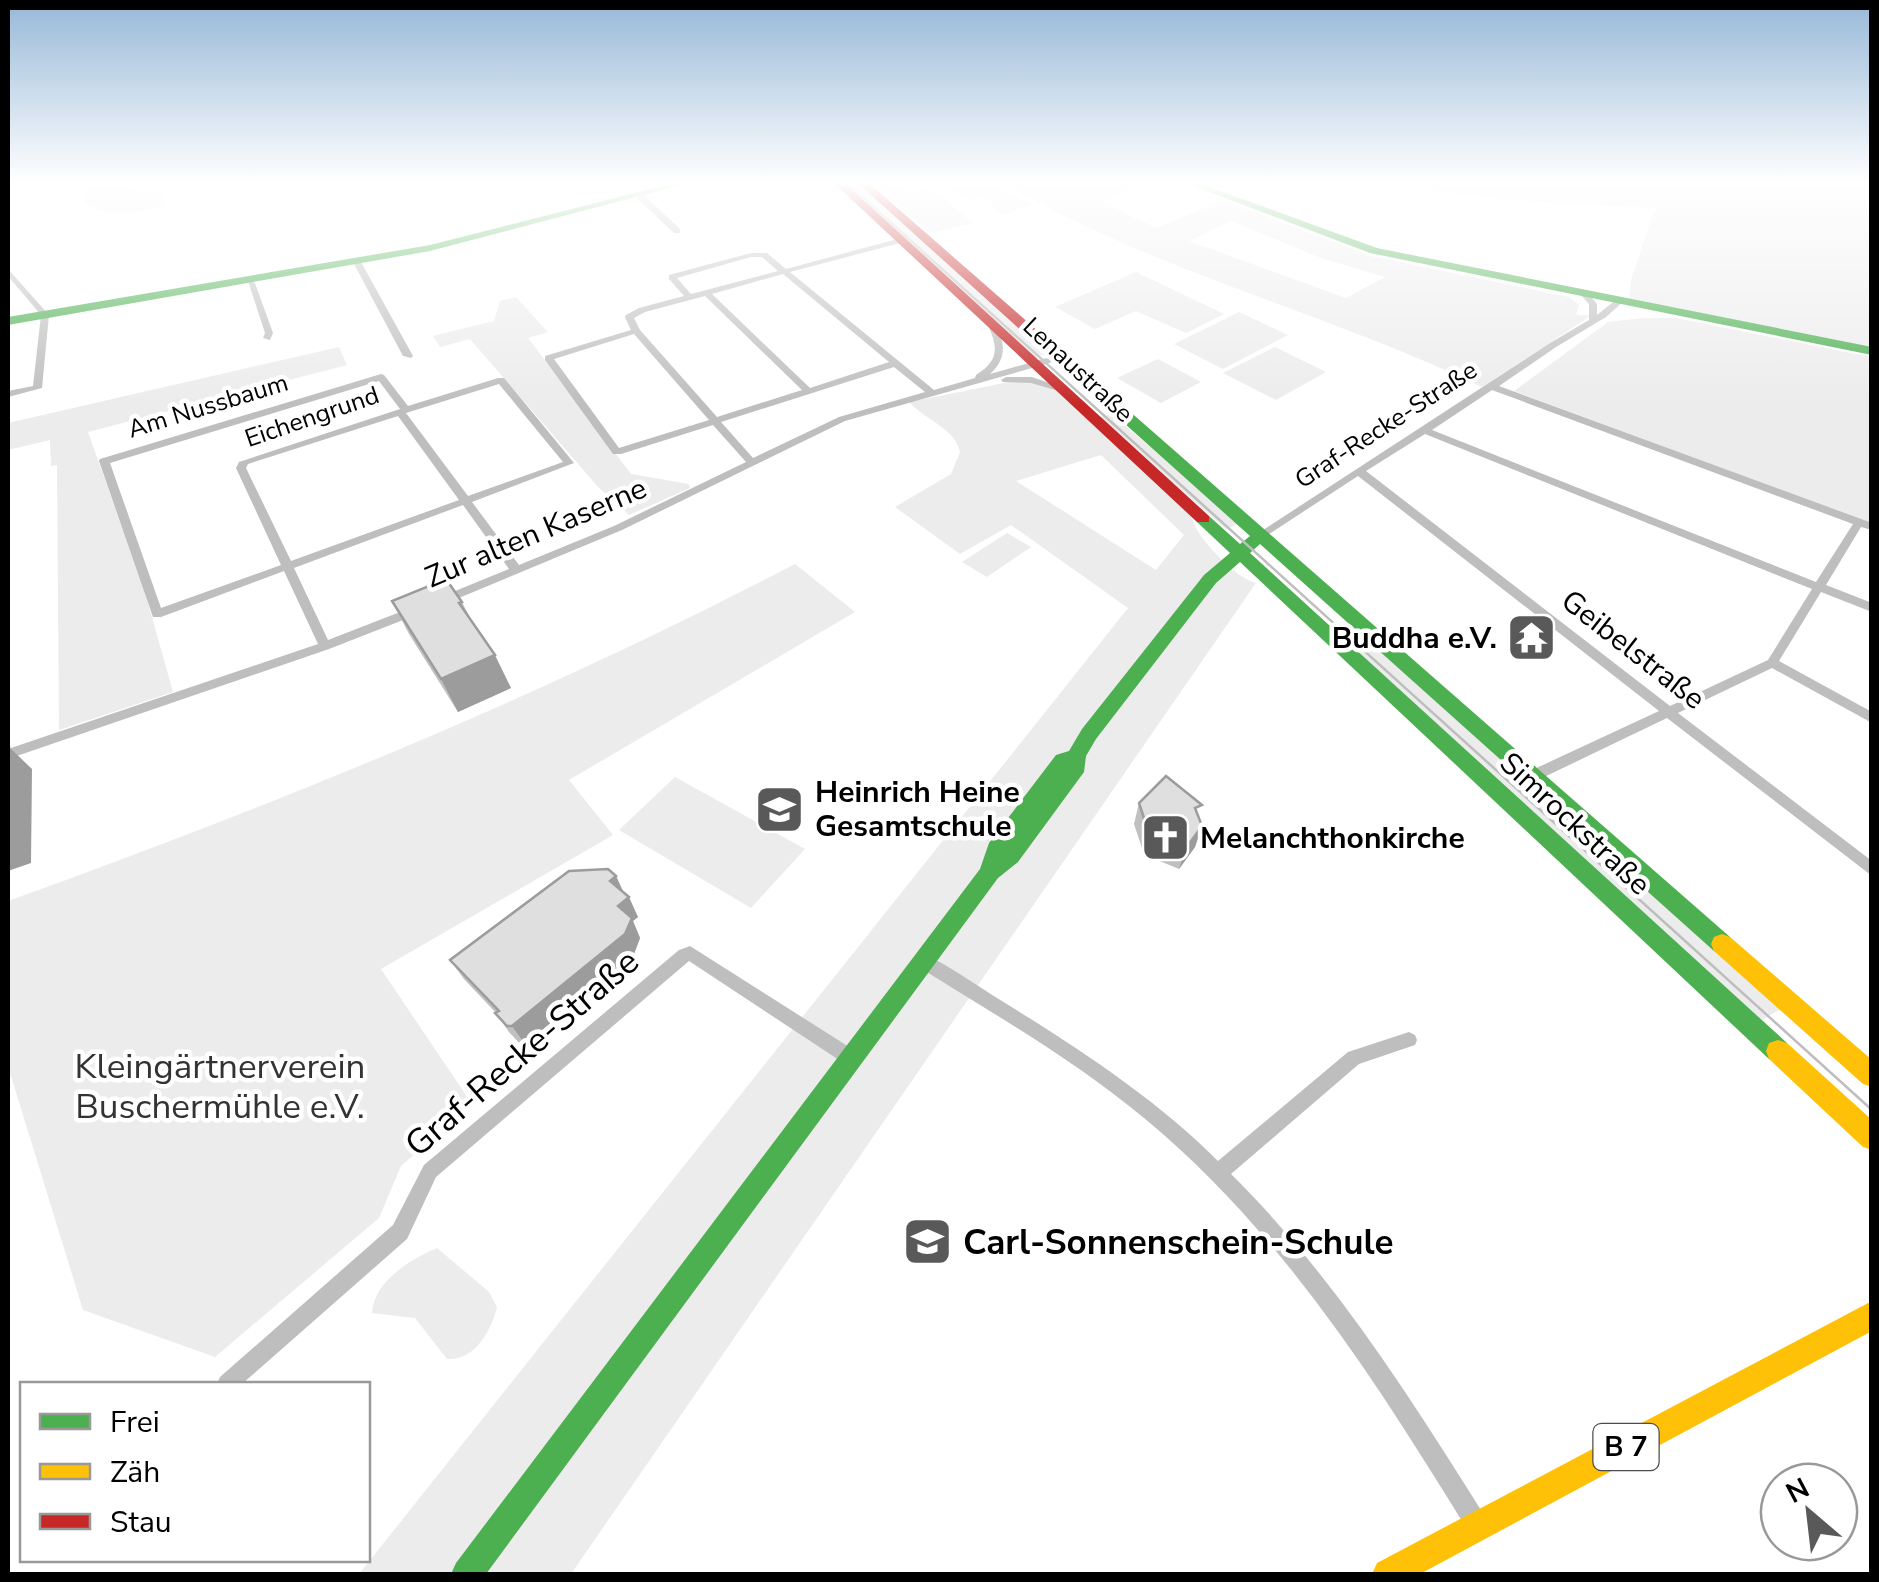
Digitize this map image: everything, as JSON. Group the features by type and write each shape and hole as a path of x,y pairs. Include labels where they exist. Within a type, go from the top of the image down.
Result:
{"main road":[{"path":"8,321 250,283 375,258"},
{"name":"Lenaustraße","path":"920,258 1062,389 1249,544"},
{"name":"Lenaustraße","path":"946,258 1057,358 1249,544"},
{"path":"1407,258 1872,351"},
{"name":"Simrockstraße","path":"1249,544 1262,544 1296,564 1872,1076"},
{"name":"Simrockstraße","path":"1249,544 1274,586 1872,1138"},
{"name":"Graf-Recke-Straße","path":"466,1574 990,872 996,848 1063,760 1076,756 1210,579 1249,544"},
{"path":"1210,579 1244,576 1274,586"},
{"name":"B 7","path":"1388,1574 1872,1315"}],"street":[{"path":"689,297 672,277 744,258"},
{"path":"764,258 932,393"},
{"path":"753,464 628,320 632,314 836,258"},
{"path":"357,262 408,356"},
{"path":"8,272 44,315 37,388 8,394"},
{"path":"250,283 269,333 267,338"},
{"path":"706,292 808,391"},
{"path":"1584,294 1593,304 1592,320"},
{"name":"Graf-Recke-Straße","path":"1249,544 1592,320 1607,314 1620,301"},
{"name":"Zur alten Kaserne","path":"965,385 990,371 1001,354 991,323"},
{"path":"636,331 548,358 618,452 896,363"},
{"name":"Zur alten Kaserne","path":"8,754 325,646 517,570 753,464 842,419 1057,358"},
{"name":"Am Nussbaum","path":"286,568 158,614 104,461 378,372 403,411"},
{"name":"Zur alten Kaserne","path":"965,385 1022,379 1062,389"},
{"path":"286,568 570,463 501,380 403,411"},
{"path":"1492,387 1872,527"},
{"name":"Eichengrund","path":"325,646 286,568 242,464 403,411 517,570"},
{"path":"1426,431 1872,608"},
{"name":"Geibelstraße","path":"1362,473 1872,870"},
{"path":"1536,775 1772,663 1858,522"},
{"path":"1772,663 1872,718"},
{"name":"Graf-Recke-Straße","path":"229,1382 400,1232 430,1172 684,955 690,953 851,1058"},
{"path":"923,961 1139,1104 1216,1174 1291,1253 1346,1321 1479,1526"},
{"path":"1216,1174 1354,1058 1409,1040"}],"green space":[{"path":"925,258 940,258 1046,354 1034,358"},
{"path":"1159,258 1235,258 1346,298 1385,277 1321,258 1380,258 1569,297 1579,305 1576,315 1592,315 1482,387 1363,336"},
{"path":"1638,258 1871,258 1871,347 1629,299"},
{"path":"1136,272 1224,314 1186,333 1136,311 1095,329 1055,307"},
{"path":"516,297 548,332 528,338 631,474 689,484 690,488 629,515 598,487 470,339 440,347 433,336 494,321 500,301"},
{"path":"1239,312 1288,335 1223,369 1174,344"},
{"path":"1676,318 1871,357 1871,524 1514,391 1608,322"},
{"path":"339,347 347,365 88,432 144,589 173,692 59,730 57,465 51,466 50,440 8,450 8,423"},
{"path":"1275,347 1326,372 1276,400 1223,373"},
{"path":"1158,359 1201,382 1161,403 1117,378"},
{"path":"1019,380 1053,388 1191,516 1200,535 1228,565 1256,583 571,1574 359,1574 1128,608 1011,525 960,554 895,507 951,474 960,452 946,430 909,402","holes":["1101,455 1184,535 1156,570 1016,481"]},
{"path":"1111,414 1241,523 1226,529 1098,418"},
{"path":"1007,533 1031,547 987,577 962,562"},
{"name":"Kleingärtnerverein Buschermühle e.V.","path":"795,564 855,612 569,780 613,835 381,969 472,1104 401,1166 379,1218 215,1357 83,1310 11,1076 8,1077 8,901 407,746 603,659"},
{"path":"1365,634 1784,1007 1762,1020 1345,645"},
{"path":"675,777 805,849 751,908 619,830"},
{"path":"437,1248 489,1292 497,1307 480,1343 457,1358 447,1359 415,1318 372,1313 374,1301 387,1281 416,1258"}],"building":[{"path":"446,579 495,655 441,679 392,601"},
{"path":"1166,776 1202,805 1195,808 1202,826 1186,848 1156,836 1152,826 1147,827 1139,803"},
{"path":"608,869 616,876 610,881 629,897 618,906 632,918 625,934 512,1026 507,1026 495,1013 499,1011 450,960 569,871"}],"tram line":[{"path":"930,258 1872,1110"}],"traffic: fast":[{"path":"8,321 373,258"},
{"path":"1408,258 1872,351"},
{"path":"1042,342 1722,944"},
{"path":"1203,519 1778,1051"},
{"path":"467,1574 990,872 1011,856 1077,767 1076,756 1089,734 1210,579 1262,534"},
{"path":"990,872 996,849 1063,760 1076,756"}],"traffic: slow":[{"path":"1722,944 1872,1076"},
{"path":"1778,1051 1872,1138"},
{"path":"1388,1574 1872,1315"}],"traffic: jam":[{"path":"920,258 1203,519"},
{"path":"947,258 1042,342"}],"place":[{"name":"Buddha e.V.","path":"1532,638"},
{"name":"Heinrich Heine Gesamtschule","path":"780,809"},
{"name":"Melanchthonkirche","path":"1165,838"},
{"name":"Carl-Sonnenschein-Schule","path":"928,1242"}]}
